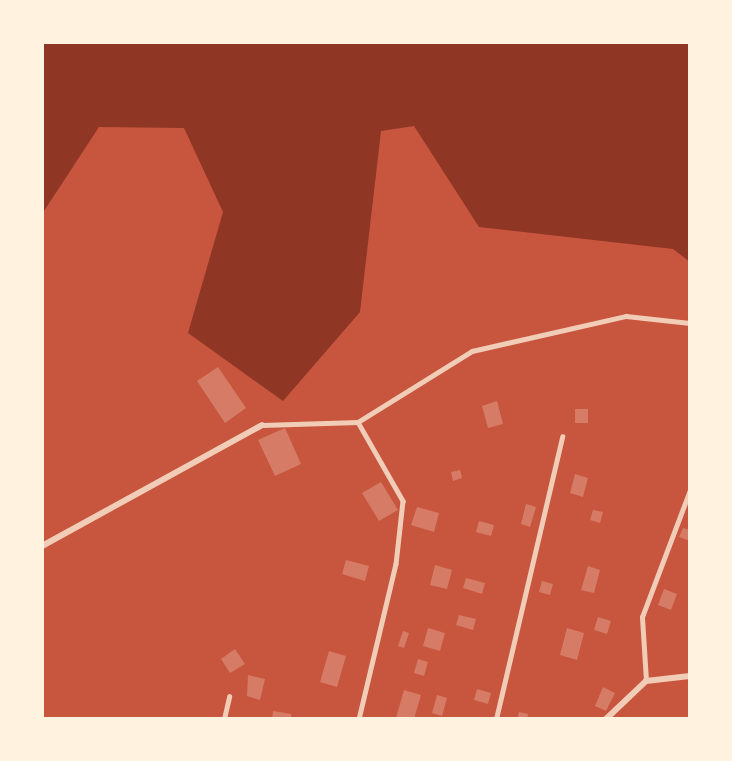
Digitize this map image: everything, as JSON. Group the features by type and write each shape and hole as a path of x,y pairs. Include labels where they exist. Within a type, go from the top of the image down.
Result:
{"street":[{"path":"42,546 262,425"},
{"path":"606,719 646,681 690,676"}],"lane":[{"path":"262,425 358,422 471,351 626,316 690,323"},
{"path":"358,422 403,501 396,564 359,719"},
{"path":"496,719 562,437"},
{"path":"646,681 642,617 690,490"},
{"path":"224,719 229,697"}],"shaded area":[{"path":"42,42 690,42 690,262 673,249 479,227 414,126 381,131 360,312 283,401 188,333 223,212 184,128 99,127 42,214"}],"building":[{"path":"218,367 246,408 225,423 197,381"},
{"path":"497,401 503,424 488,428 482,406"},
{"path":"575,409 588,409 588,423 575,423"},
{"path":"285,428 301,464 275,476 258,440"},
{"path":"460,470 462,478 453,481 451,472"},
{"path":"575,474 588,478 583,497 570,493"},
{"path":"381,482 398,510 379,521 362,493"},
{"path":"526,504 536,507 530,527 521,524"},
{"path":"417,507 439,513 434,532 411,525"},
{"path":"593,510 603,512 600,523 590,520"},
{"path":"479,521 494,525 491,536 476,532"},
{"path":"683,528 690,530 690,541 679,537"},
{"path":"346,560 369,566 365,581 342,574"},
{"path":"435,565 452,570 447,589 430,585"},
{"path":"588,566 600,570 594,593 581,590"},
{"path":"466,578 485,583 482,594 463,588"},
{"path":"542,581 553,584 550,595 539,592"},
{"path":"664,589 677,594 671,610 658,605"},
{"path":"459,615 476,619 473,630 456,625"},
{"path":"598,617 611,621 607,634 594,630"},
{"path":"428,628 445,633 440,651 423,646"},
{"path":"567,628 584,633 577,660 560,655"},
{"path":"403,631 409,633 404,648 398,646"},
{"path":"235,649 245,664 230,673 221,659"},
{"path":"329,651 346,656 337,687 320,682"},
{"path":"418,659 428,662 424,676 414,673"},
{"path":"248,675 265,679 260,700 247,696"},
{"path":"603,687 615,693 606,711 595,706"},
{"path":"477,689 491,693 488,704 474,700"},
{"path":"404,690 421,695 414,719 396,718"},
{"path":"437,695 447,698 442,716 432,713"},
{"path":"273,711 291,714 291,719 272,719"},
{"path":"519,712 528,714 527,719 517,719"}]}
